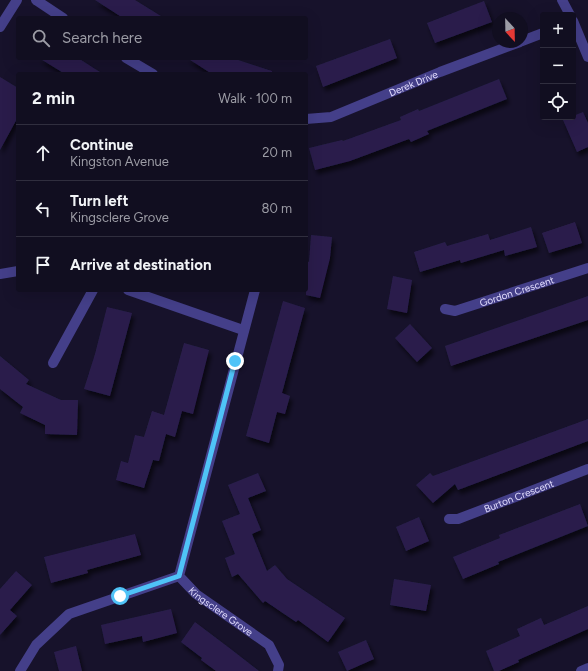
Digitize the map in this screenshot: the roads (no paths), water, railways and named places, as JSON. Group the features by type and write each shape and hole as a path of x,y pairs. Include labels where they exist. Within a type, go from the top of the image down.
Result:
{"street":[{"path":"0,27 17,0"},
{"path":"36,0 60,16"},
{"path":"562,0 568,12"},
{"path":"576,29 588,57"},
{"name":"Derek Drive","path":"528,39 540,34"},
{"name":"Derek Drive","path":"308,119 331,117 440,72 505,48"},
{"path":"129,60 150,72"},
{"name":"Gordon Crescent","path":"445,309 455,311 588,268"},
{"path":"0,274 16,272"},
{"path":"53,363 92,292"},
{"path":"134,292 243,330"},
{"path":"20,671 36,644 69,614 179,576 243,330 254,292"},
{"name":"Burton Crescent","path":"449,519 458,519 588,469"},
{"name":"Kingsclere Grove","path":"179,576 196,594 269,645 279,664 278,671"},
{"path":"581,671 588,668"}]}
